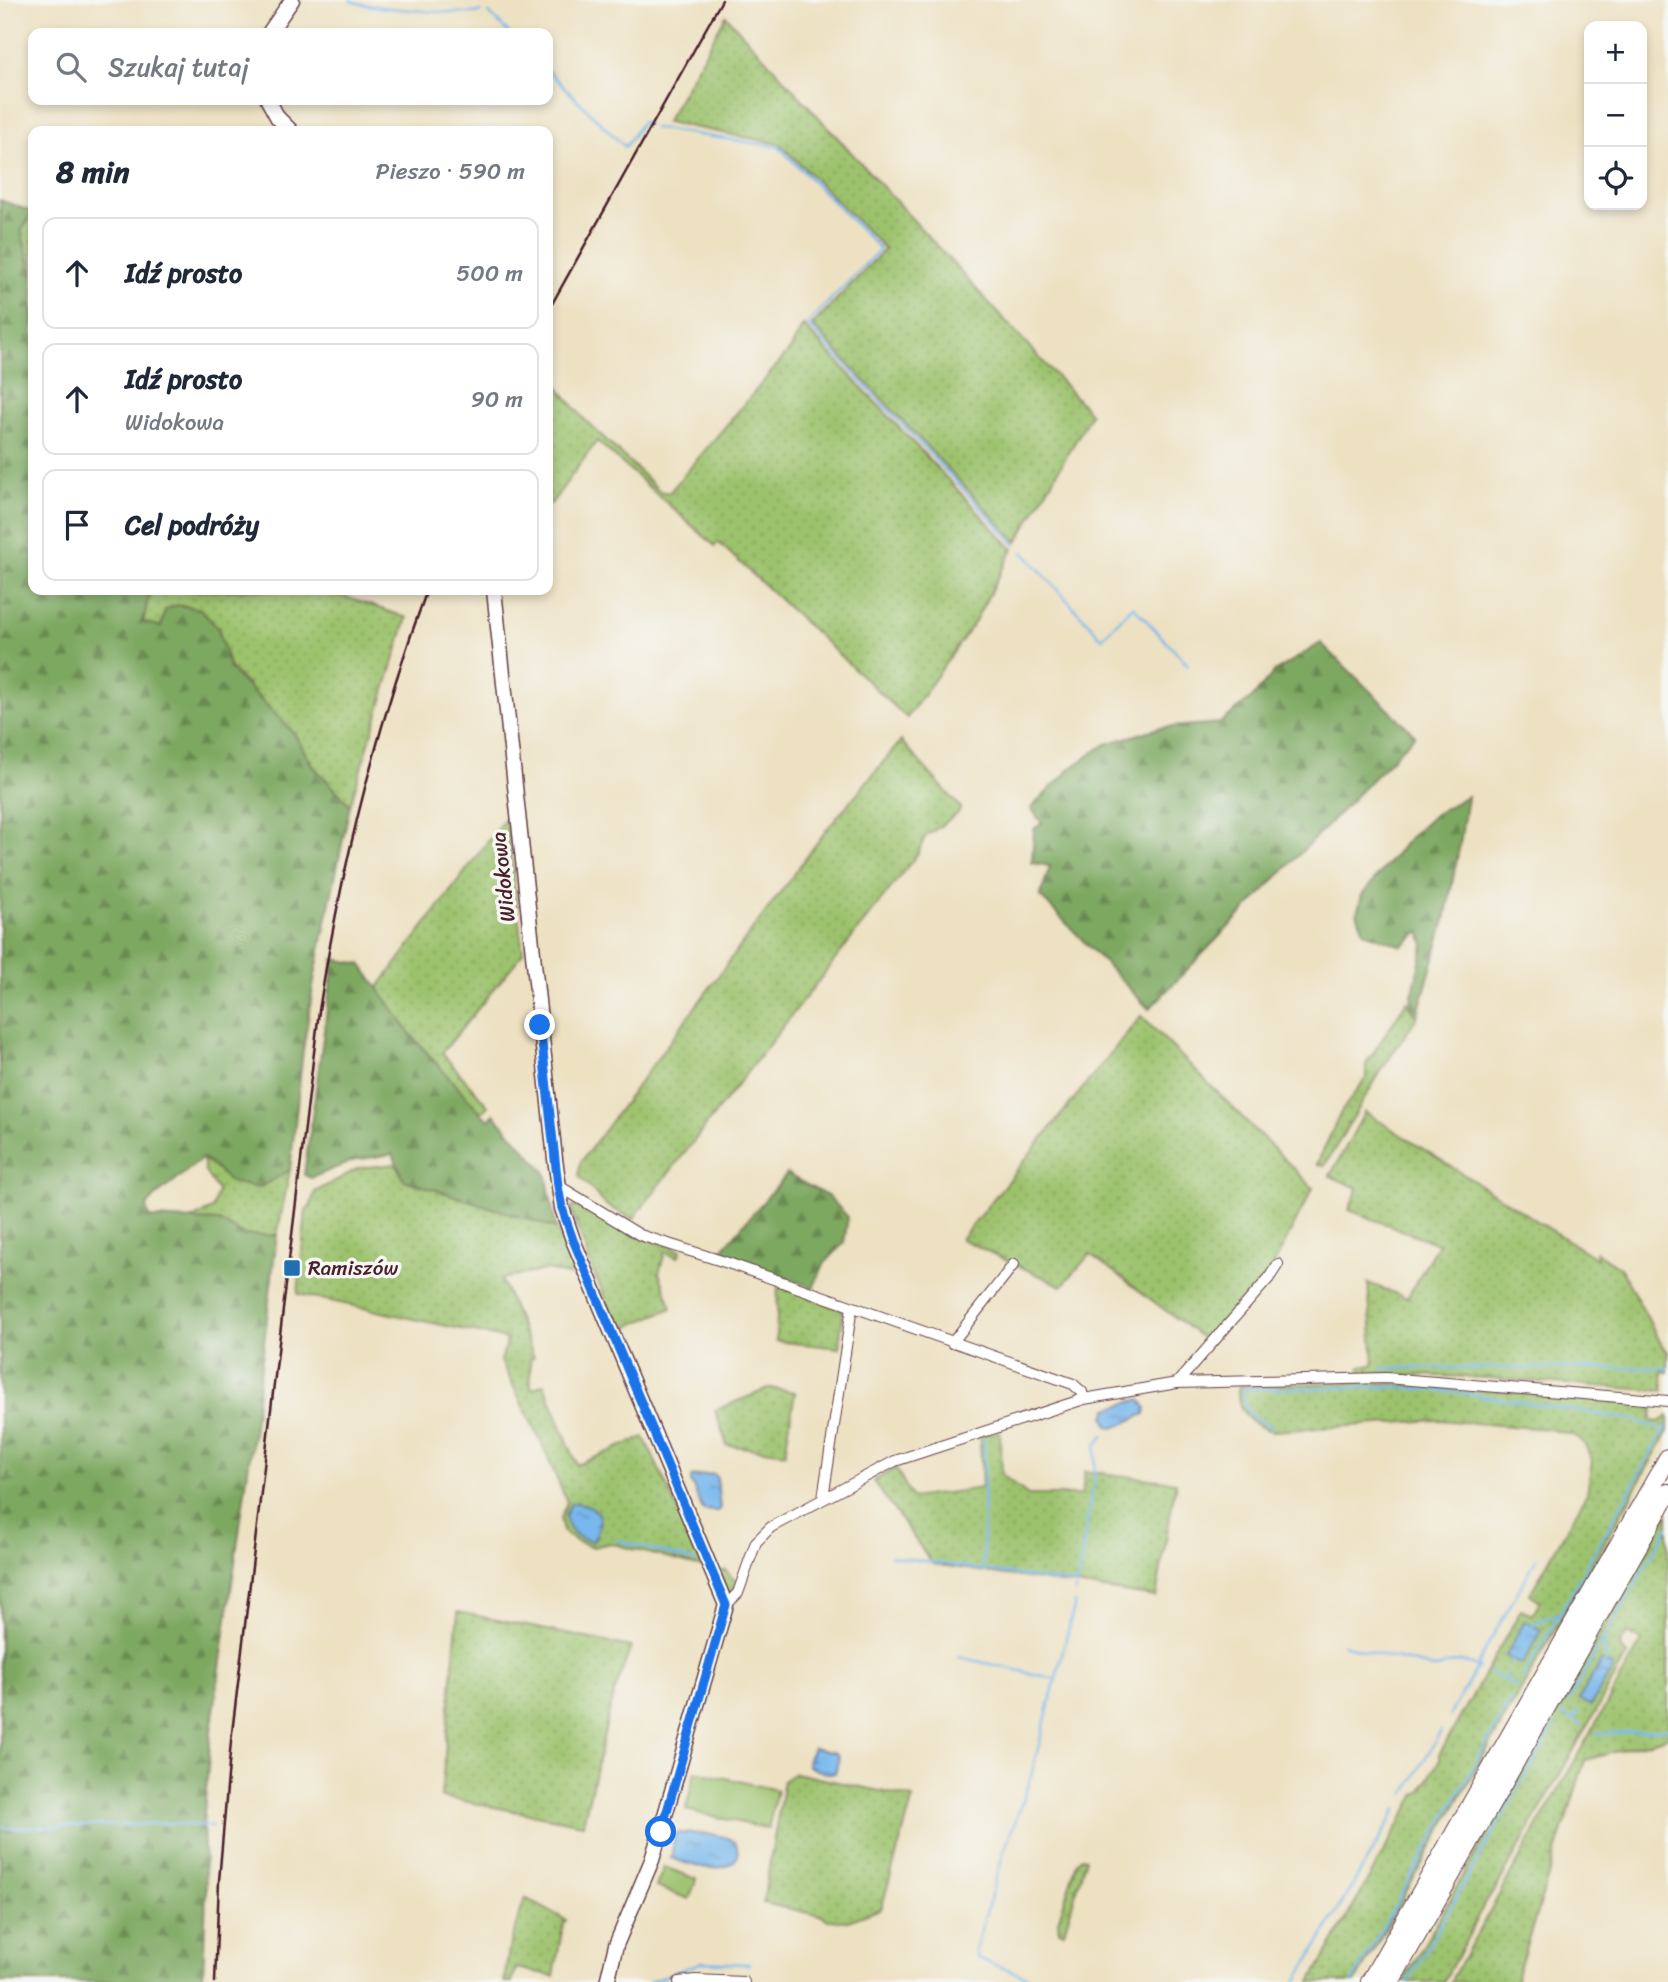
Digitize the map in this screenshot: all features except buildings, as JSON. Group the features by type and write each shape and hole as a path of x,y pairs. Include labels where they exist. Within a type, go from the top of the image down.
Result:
{"highway":[{"path":"1370,1982 1668,1458"},
{"path":"1390,1982 1668,1493"}],"street":[{"path":"272,28 292,0"},
{"path":"271,105 286,126"},
{"name":"Widokowa","path":"495,595 562,1208 726,1605"},
{"path":"558,1186 640,1235 1073,1384 1082,1392 1084,1399"},
{"path":"953,1343 1014,1264"},
{"path":"1178,1383 1278,1264"},
{"path":"823,1498 852,1307"},
{"path":"607,1982 616,1945 658,1841 726,1605 738,1593 761,1535 823,1498 895,1461 1084,1399 1178,1383 1387,1378 1668,1401"},
{"path":"679,1982 744,1982"}],"green space":[{"path":"726,16 1091,414 1017,542 812,325 885,249 780,144 666,122"},
{"path":"0,200 28,210 28,220 21,231 28,258 28,595 149,595 143,622 161,627 165,610 177,605 200,609 218,628 230,669 294,733 312,765 350,805 315,975 303,1050 290,1170 258,1188 231,1182 203,1158 146,1207 150,1218 219,1221 244,1235 277,1235 253,1434 211,1732 203,1825 206,1891 203,1982 0,1982"},
{"path":"28,222 28,258 21,231"},
{"path":"803,325 1013,549 974,623 907,718 718,542 715,546 597,441 553,501 553,380 584,419 660,491 669,493 790,350"},
{"path":"149,595 335,595 407,618 350,805 312,765 294,733 230,668 218,628 162,628 143,623"},
{"path":"1321,643 1415,735 1149,1009 1040,896 1050,866 1032,863 1034,829 1042,823 1031,808 1071,768 1106,744 1159,728 1220,723 1253,697 1274,672"},
{"path":"901,741 961,808 958,813 925,837 918,853 633,1219 607,1206 579,1176 580,1163 827,829"},
{"path":"1467,796 1445,920 1417,1017 1410,1004 1424,945 1420,931 1402,946 1364,932 1357,913 1362,895 1408,839 1435,814"},
{"path":"506,817 523,953 442,1053 488,1106 481,1113 410,1034 378,988"},
{"path":"334,959 361,964 410,1034 481,1113 489,1120 494,1114 546,1173 556,1228 404,1180 393,1154 355,1160 311,1178 304,1175"},
{"path":"1407,1001 1417,1017 1325,1165 1317,1164 1341,1112 1366,1078 1366,1064"},
{"path":"1141,1016 1313,1188 1269,1274 1209,1343 1090,1254 1062,1286 961,1239"},
{"path":"1365,1112 1597,1259 1596,1252 1621,1269 1668,1352 1668,1372 1662,1371 1663,1391 1489,1378 1360,1373 1360,1366 1374,1365 1368,1283 1407,1298 1438,1244 1349,1210 1358,1188 1330,1176"},
{"path":"203,1158 231,1182 258,1188 290,1170 277,1235 244,1235 219,1221 190,1220 212,1209 218,1191 205,1172"},
{"path":"396,1164 404,1180 556,1228 578,1277 546,1270 501,1279 534,1357 530,1359 531,1389 544,1384 577,1465 644,1437 705,1568 610,1543 593,1547 578,1542 563,1532 560,1518 567,1502 501,1361 507,1339 298,1294 306,1210 310,1207 315,1192 359,1168"},
{"path":"787,1174 829,1197 848,1217 844,1243 824,1264 813,1288 719,1253"},
{"path":"576,1205 621,1230 681,1250 678,1257 665,1252 659,1273 672,1308 620,1330 593,1271 571,1209"},
{"path":"778,1286 837,1307 843,1312 839,1348 776,1341"},
{"path":"1366,1382 1654,1404 1651,1421 1659,1422 1668,1416 1668,1431 1355,1982 1311,1982 1416,1794 1421,1792 1440,1759 1440,1753 1521,1610 1532,1615 1540,1601 1530,1594 1587,1493 1592,1460 1579,1439 1549,1429 1438,1420 1273,1431 1251,1421 1239,1402 1239,1386"},
{"path":"770,1388 795,1392 785,1453 727,1445 715,1410"},
{"path":"1000,1432 1002,1475 1028,1495 1082,1495 1085,1471 1176,1482 1156,1597 933,1564 873,1481 896,1468 912,1498 982,1488 980,1435"},
{"path":"1668,1513 1668,1737 1585,1760 1515,1982 1450,1982 1642,1641 1627,1633 1619,1646 1627,1655 1503,1876 1477,1917 1443,1982 1403,1982"},
{"path":"725,1570 733,1579 739,1581 731,1592 726,1592 718,1574"},
{"path":"458,1612 631,1647 613,1696 583,1824 441,1797"},
{"path":"695,1771 777,1790 768,1829 686,1810"},
{"path":"795,1773 913,1798 881,1909 848,1921 828,1920 823,1916 763,1903 784,1780"},
{"path":"1081,1857 1086,1858 1064,1932 1059,1931 1058,1921"},
{"path":"664,1867 697,1879 689,1899 656,1887"},
{"path":"525,1898 566,1920 554,1976 516,1968 512,1982 504,1982 509,1949"}],"water":[{"path":"1141,1399 1146,1408 1145,1414 1114,1428 1108,1426 1105,1417 1108,1409"},
{"path":"714,1474 717,1479 720,1509 703,1510 691,1477"},
{"path":"571,1503 588,1506 597,1513 599,1525 593,1541 578,1537 569,1526 565,1516"},
{"path":"1525,1621 1541,1630 1522,1665 1506,1656"},
{"path":"1601,1661 1613,1667 1591,1706 1579,1699"},
{"path":"813,1748 836,1753 839,1757 835,1773 808,1766 807,1761"},
{"path":"710,1834 732,1840 736,1844 738,1856 725,1866 717,1868 699,1867 671,1858 675,1835"}],"waterway":[{"path":"287,20 301,0"},
{"path":"350,0 372,6 413,10 481,12"},
{"path":"489,13 504,28"},
{"path":"553,76 625,147 642,122 648,124"},
{"path":"654,128 779,147 880,249 807,324 1016,545"},
{"path":"1023,552 1102,638 1133,606 1188,665"},
{"path":"1382,1368 1668,1368"},
{"path":"1272,1427 1250,1414 1244,1403 1243,1389 1391,1387 1457,1392 1634,1420 1664,1430"},
{"path":"1523,1678 1666,1426"},
{"path":"1075,1593 1094,1482 1096,1445 1104,1435"},
{"path":"983,1570 984,1440"},
{"path":"1567,1703 1668,1527"},
{"path":"618,1540 694,1561"},
{"path":"891,1556 1076,1584"},
{"path":"1476,1666 1537,1558"},
{"path":"1041,1982 977,1958 975,1951 1003,1854 1029,1784 1075,1603"},
{"path":"1533,1626 1535,1622 1560,1614"},
{"path":"1603,1640 1607,1659 1605,1663"},
{"path":"1342,1645 1435,1668 1460,1661 1479,1667"},
{"path":"959,1657 1056,1679"},
{"path":"1449,1716 1477,1668"},
{"path":"1489,1672 1519,1688"},
{"path":"1503,1680 1508,1672"},
{"path":"1352,1982 1512,1698"},
{"path":"1573,1720 1578,1712"},
{"path":"1561,1713 1582,1725"},
{"path":"1408,1982 1555,1724"},
{"path":"1596,1733 1668,1729"},
{"path":"1405,1794 1441,1731"},
{"path":"1296,1982 1397,1809"},
{"path":"120,1825 169,1823 212,1826"},
{"path":"0,1828 114,1825"},
{"path":"650,1982 702,1962 749,1964"}],"railway":[{"path":"553,302 722,0"},
{"path":"215,1982 219,1881 231,1741 319,1011 338,904 362,798 392,693 425,595"}],"place":[{"name":"Ramiszów","path":"292,1268"}],"route":[{"path":"540,1025 562,1208 726,1605 661,1832"}]}
